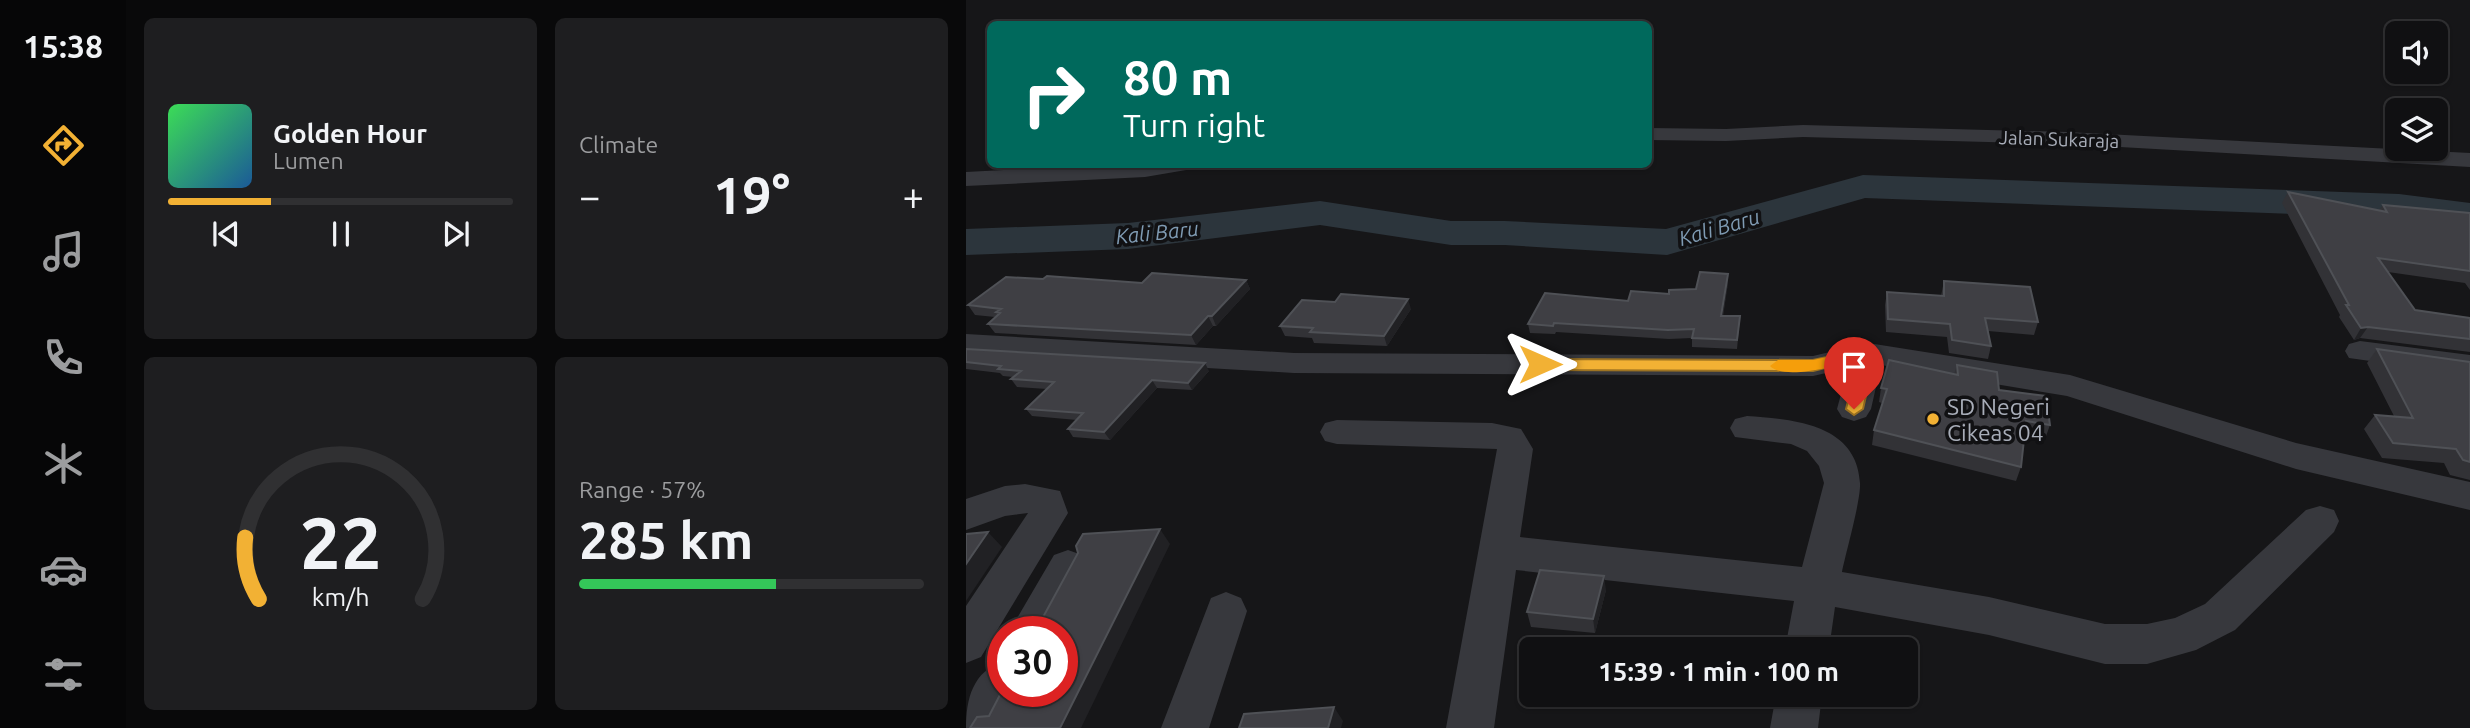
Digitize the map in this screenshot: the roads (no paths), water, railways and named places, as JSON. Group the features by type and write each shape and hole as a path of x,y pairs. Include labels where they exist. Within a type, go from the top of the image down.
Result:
{"street":[{"name":"Jalan Sukaraja","path":"1652,134 1727,135 1803,131 2067,138 2470,160"},
{"path":"966,179 1158,168"},
{"path":"966,344 1294,363 1813,366 1868,353 2070,386 2296,456 2470,496"},
{"path":"2360,351 2470,365"},
{"path":"1854,409 1868,353"},
{"path":"1747,428 1796,432 1819,442 1836,461 1842,483 1809,637"},
{"path":"1337,432 1492,435 1509,438 1515,449 1470,728"},
{"path":"966,515 1004,500 1029,497 1046,501 1049,513 966,643"},
{"path":"1497,551 1818,586 1989,616 2105,644 2147,644 2181,636 2220,617 2320,522"},
{"path":"1040,616 1068,567"},
{"path":"1185,728 1226,611"},
{"path":"976,728 988,707"},
{"path":"1794,728 1797,707"}],"waterway":[{"name":"Kali Baru","path":"966,242 1128,236 1320,213 1451,233 1505,233 1667,242 1863,186 2399,206 2470,215"}],"place":[{"name":"SD Negeri Cikeas 04","path":"1933,419"}]}
